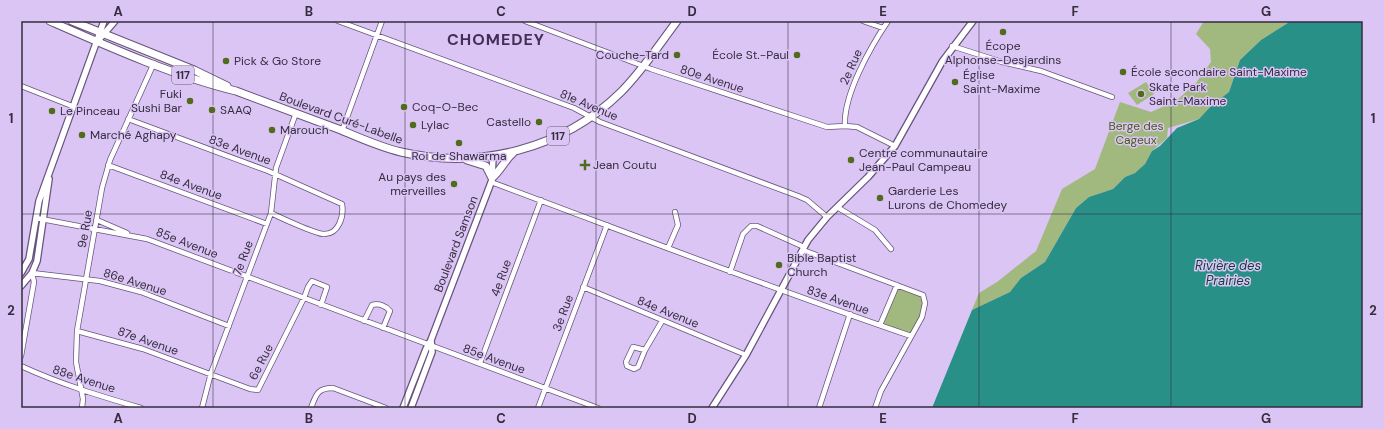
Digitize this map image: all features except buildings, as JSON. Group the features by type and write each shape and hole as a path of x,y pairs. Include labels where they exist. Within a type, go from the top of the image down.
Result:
{"main road":[{"name":"Boulevard Curé-Labelle","path":"50,21 96,43 212,85 236,91 383,146 406,153 462,158 515,151 556,137 591,117 621,92 677,21"},
{"name":"Boulevard Curé-Labelle","path":"72,21 101,34 194,70 236,91"},
{"path":"462,158 485,166 492,180 503,162 515,151"}],"street":[{"path":"21,273 28,262 39,200 72,106 96,43 101,34 104,21"},
{"path":"101,34 115,21"},
{"name":"81e Avenue","path":"338,21 564,104 623,131 798,196 807,200 827,217"},
{"path":"342,131 382,21"},
{"name":"80e Avenue","path":"525,21 643,66 827,127 857,127 895,146"},
{"path":"863,21 883,28"},
{"name":"2e Rue","path":"845,126 845,113 850,96 867,54 888,21"},
{"path":"712,408 746,355 782,292 803,248 814,231 895,146 952,46 973,21"},
{"path":"952,46 1002,62 1041,72 1112,96"},
{"name":"9e Rue","path":"82,408 82,390 76,362 77,331 96,220 108,166 154,63"},
{"path":"21,86 72,106"},
{"name":"7e Rue","path":"202,408 210,373 271,213 277,166 296,113"},
{"name":"83e Avenue","path":"128,119 275,175 342,204 343,211 337,228 333,232 323,234 271,213"},
{"name":"Boulevard Samson","path":"403,408 431,343 492,180 493,155"},
{"name":"84e Avenue","path":"108,166 267,224"},
{"path":"21,286 32,273 38,258 50,170"},
{"name":"83e Avenue","path":"492,180 782,292 911,336"},
{"name":"4e Rue","path":"480,363 541,200"},
{"path":"837,208 875,230 891,249"},
{"path":"668,248 678,225 675,212"},
{"name":"85e Avenue","path":"36,218 95,228 151,240 383,328 431,343 545,389 598,408"},
{"name":"85e Avenue","path":"96,220 120,228 130,235"},
{"name":"3e Rue","path":"538,408 606,225"},
{"path":"730,272 743,234 751,226 757,226 803,248 923,295 925,303 922,317 881,392 875,408"},
{"path":"21,356 23,328 34,282 32,273"},
{"name":"86e Avenue","path":"32,273 100,281 141,292 229,326"},
{"path":"304,298 308,287 312,282 321,283 327,287 321,305"},
{"path":"880,325 897,285"},
{"name":"84e Avenue","path":"583,288 746,355"},
{"name":"6e Rue","path":"210,373 258,390 304,298"},
{"path":"364,321 372,305 377,304 387,308 390,311 383,328"},
{"path":"819,408 850,314"},
{"path":"645,350 633,347 627,357 627,366 634,369 638,367 645,350 662,321"},
{"name":"87e Avenue","path":"77,331 121,342 210,373"},
{"name":"Boulevard Samson","path":"411,408 432,352 431,343"},
{"name":"88e Avenue","path":"21,366 36,374 141,408"},
{"path":"311,408 316,394 324,388 333,388 386,408"}],"green space":[{"name":"Berge des Cageux","path":"1204,21 1291,21 1261,40 1240,60 1229,92 1212,105 1199,119 1168,128 1167,138 1152,151 1145,164 1135,173 1125,177 1113,189 1089,197 1076,208 1045,262 1021,278 1010,292 972,310 979,293 997,282 1036,251 1062,189 1095,169 1120,102 1151,112 1176,101 1196,83 1211,62 1210,49 1196,34"},
{"name":"Skate Park Saint-Maxime","path":"1146,82 1154,94 1137,105 1128,93"},
{"path":"897,285 923,295 923,312 911,336 880,325"}],"water":[{"name":"Rivière des Prairies","path":"1291,21 1363,21 1363,408 932,408 972,310 1010,292 1021,278 1045,262 1076,208 1089,197 1113,189 1125,177 1135,173 1145,164 1152,151 1160,146 1177,128 1199,119 1212,105 1229,92 1240,60 1261,40"}],"place":[{"name":"Écope Alphonse-Desjardins","path":"1003,32"},
{"name":"Couche-Tard","path":"677,55"},
{"name":"École St.-Paul","path":"797,55"},
{"name":"Pick & Go Store","path":"226,61"},
{"name":"École secondaire Saint-Maxime","path":"1123,72"},
{"name":"Église Saint-Maxime","path":"955,82"},
{"name":"Skate Park Saint-Maxime","path":"1141,94"},
{"name":"Fuki Sushi Bar","path":"190,101"},
{"name":"Coq-O-Bec","path":"404,107"},
{"name":"SAAQ","path":"212,110"},
{"name":"Le Pinceau","path":"52,111"},
{"name":"Castello","path":"539,122"},
{"name":"Lylac","path":"413,125"},
{"name":"Marouch","path":"272,130"},
{"name":"Marché Aghapy","path":"82,135"},
{"name":"Roi de Shawarma","path":"459,143"},
{"name":"Centre communautaire Jean-Paul Campeau","path":"851,160"},
{"name":"Jean Coutu","path":"585,165"},
{"name":"Au pays des merveilles","path":"454,184"},
{"name":"Garderie Les Lurons de Chomedey","path":"880,198"},
{"name":"Bible Baptist Church","path":"779,265"}],"district":[{"name":"CHOMEDEY","path":"496,39"}]}
